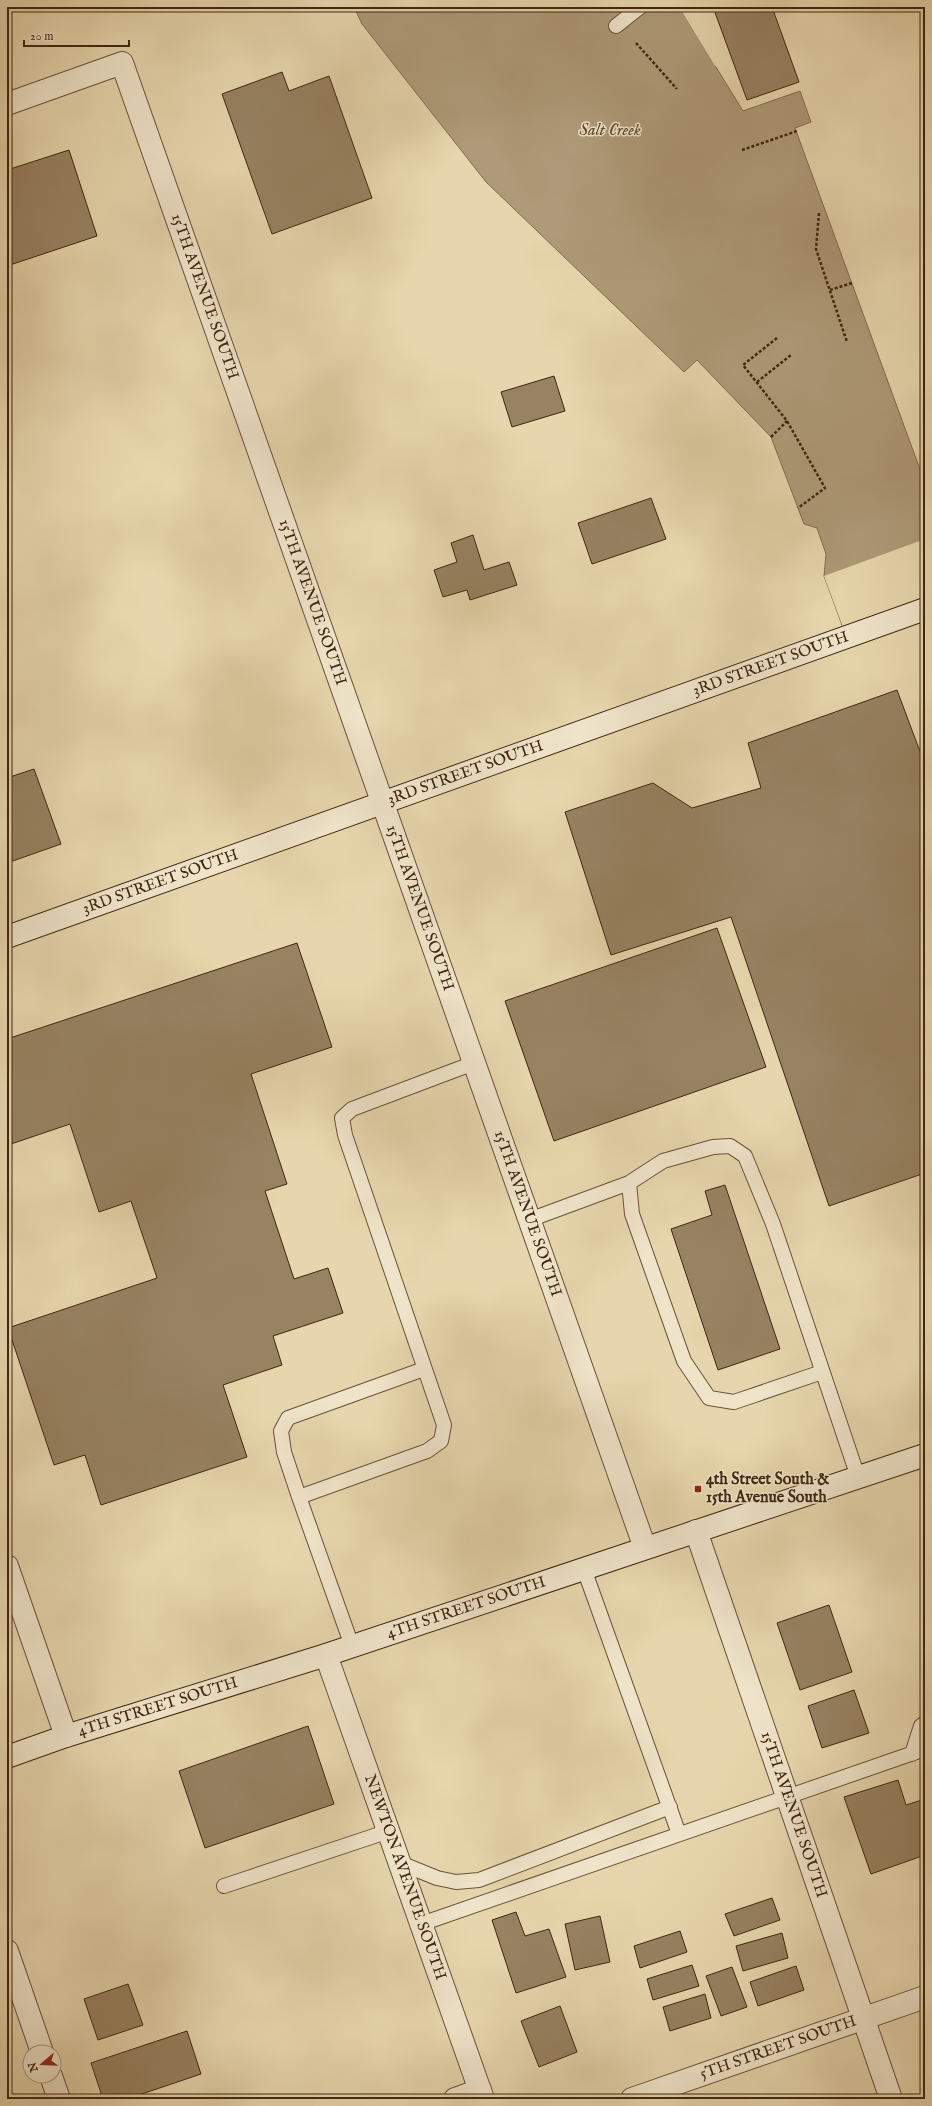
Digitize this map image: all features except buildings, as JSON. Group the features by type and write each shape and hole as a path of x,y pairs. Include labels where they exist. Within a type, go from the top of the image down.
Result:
{"street":[{"name":"15TH AVENUE SOUTH","path":"7,104 122,63 645,1548"},
{"name":"3RD STREET SOUTH","path":"7,937 925,609"},
{"name":"4TH STREET SOUTH","path":"7,1757 66,1736 326,1655 925,1455"},
{"name":"15TH AVENUE SOUTH","path":"696,1531 891,2099"},
{"path":"7,1566 66,1736"},
{"name":"NEWTON AVENUE SOUTH","path":"326,1655 482,2095"},
{"path":"7,1951 39,2044"},
{"name":"5TH STREET SOUTH","path":"632,2099 925,1997"},
{"path":"54,2084 59,2099"},
{"path":"455,2099 482,2095"}],"lane":[{"path":"616,26 640,7"},
{"path":"299,1497 427,1451 441,1441 444,1425 344,1135 342,1118 352,1109 474,1063"},
{"path":"529,1220 629,1183 663,1161 713,1147 730,1146 745,1156 773,1224 858,1477"},
{"path":"629,1183 632,1214 684,1361 709,1398 734,1402 822,1372"},
{"path":"352,1646 284,1452 281,1432 288,1418 424,1369"},
{"path":"584,1569 679,1834"},
{"path":"421,1924 918,1751 921,1726 925,1723"},
{"path":"400,1863 438,1878 456,1882 479,1880 670,1807"},
{"path":"224,1886 389,1831"}],"path":[{"path":"636,42 677,89"},
{"path":"742,150 796,131"},
{"path":"819,213 816,249 847,342"},
{"path":"830,290 852,283"},
{"path":"777,338 743,365 788,421 824,488 798,508"},
{"path":"757,382 791,356"},
{"path":"771,437 788,421"}],"water":[{"name":"Salt Creek","path":"354,7 679,7 743,111 800,91 811,122 795,128 925,483 925,609 846,636 824,576 826,554 817,528 804,524 771,437 697,360 684,372 486,182 362,24"}],"pier":[{"path":"679,7 681,7 717,65 715,66"},
{"path":"925,539 925,611 847,638 824,576"}],"place":[{"name":"4th Street South & 15th Avenue South","path":"698,1489"}]}
